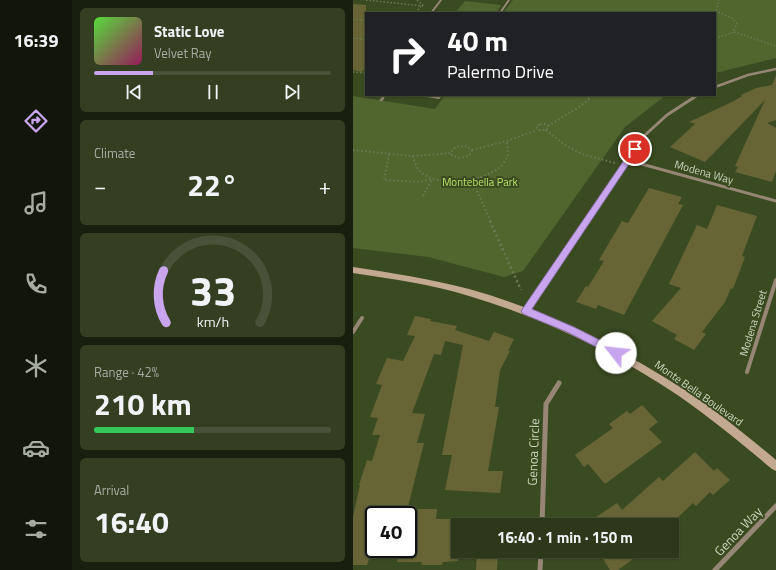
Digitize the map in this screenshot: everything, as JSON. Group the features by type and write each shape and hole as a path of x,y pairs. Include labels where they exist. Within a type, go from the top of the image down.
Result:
{"street":[{"path":"716,87 748,75 776,69"},
{"path":"526,311 644,136 658,122 696,96"},
{"name":"Modena Way","path":"627,160 776,201"},
{"name":"Monte Bella Boulevard","path":"353,270 435,284 487,298 526,311 570,329 602,345 699,404 733,429 776,466"},
{"name":"Modena Street","path":"747,372 776,280"},
{"path":"353,332 362,318"},
{"name":"Genoa Circle","path":"542,518 545,404 559,383"},
{"name":"Genoa Way","path":"715,570 776,506"},
{"path":"540,570 541,558"}],"lane":[{"path":"432,12 441,0"},
{"path":"500,12 509,0"},
{"path":"381,100 384,96"},
{"path":"427,96 439,98 440,96"}],"path":[{"path":"366,0 422,6 417,12"},
{"path":"716,38 727,36 734,32 737,24 733,19 716,12 719,0"},
{"path":"353,19 365,21"},
{"path":"734,32 776,46"},
{"path":"353,38 365,40"},
{"path":"353,72 365,74"},
{"path":"546,130 549,128 548,126 579,107 592,96"},
{"path":"538,130 536,127 538,125 544,124 548,126"},
{"path":"452,154 454,149 459,146 468,147 472,150 507,141 538,130 546,130 565,145 582,154 623,166"},
{"path":"389,154 384,180 419,182 432,179 458,182 472,180 491,174 506,161 509,147 507,141"},
{"path":"353,150 413,156 452,154 456,158 463,158 471,154 472,150"},
{"path":"413,156 415,165 419,171 432,179"},
{"path":"423,196 432,179"},
{"path":"472,180 521,290"}],"green space":[{"path":"513,0 776,0 776,58 716,73 716,12 504,12"},
{"path":"465,1 501,5 497,12 456,12"},
{"name":"Montebella Park","path":"353,96 435,109 444,96 665,96 625,127 523,271 504,277 428,257 353,248"}],"building":[{"path":"353,4 366,5 365,68 362,72 353,70"},
{"path":"776,76 776,120 767,123 776,128 776,171 772,182 735,172 738,167 735,166 765,100 705,162 670,147 695,124 689,122 734,101 742,96 741,95 756,88 772,85"},
{"path":"649,188 682,197 678,204 683,205 624,315 598,305 596,309 576,302 586,286 588,287 604,261 599,260 622,221 628,223"},
{"path":"717,205 757,216 742,256 745,257 733,289 731,288 725,302 702,332 706,334 694,350 674,339 677,335 652,321 681,288 669,284 697,225 707,229"},
{"path":"415,316 431,319 430,321 457,326 455,330 489,341 494,332 514,339 508,351 510,351 500,370 495,407 499,407 488,471 503,471 500,493 445,490 452,455 442,455 463,345 445,341 441,355 434,354 412,413 425,414 417,443 424,443 408,506 365,506 365,558 374,558 369,559 367,565 353,565 353,517 359,485 367,460 372,461 380,435 372,435 378,418 370,417 382,385 376,384 387,358 403,361 415,336 407,335"},
{"path":"642,405 658,422 649,429 662,442 605,484 588,464 584,467 575,455 613,428 609,424 627,411 630,414"},
{"path":"695,452 714,471 717,468 730,480 713,495 710,492 696,506 693,503 677,518 594,518 617,503 622,510 659,477 663,481"},
{"path":"417,509 437,509 436,519 451,519 451,558 458,558 458,561 443,562 442,565 421,565 422,562 397,562 398,558 417,558"},
{"path":"477,558 498,558 497,570 476,570"},
{"path":"602,558 634,558 618,570 610,570"}],"route":[{"path":"616,353 570,329 526,311 635,149"}]}
